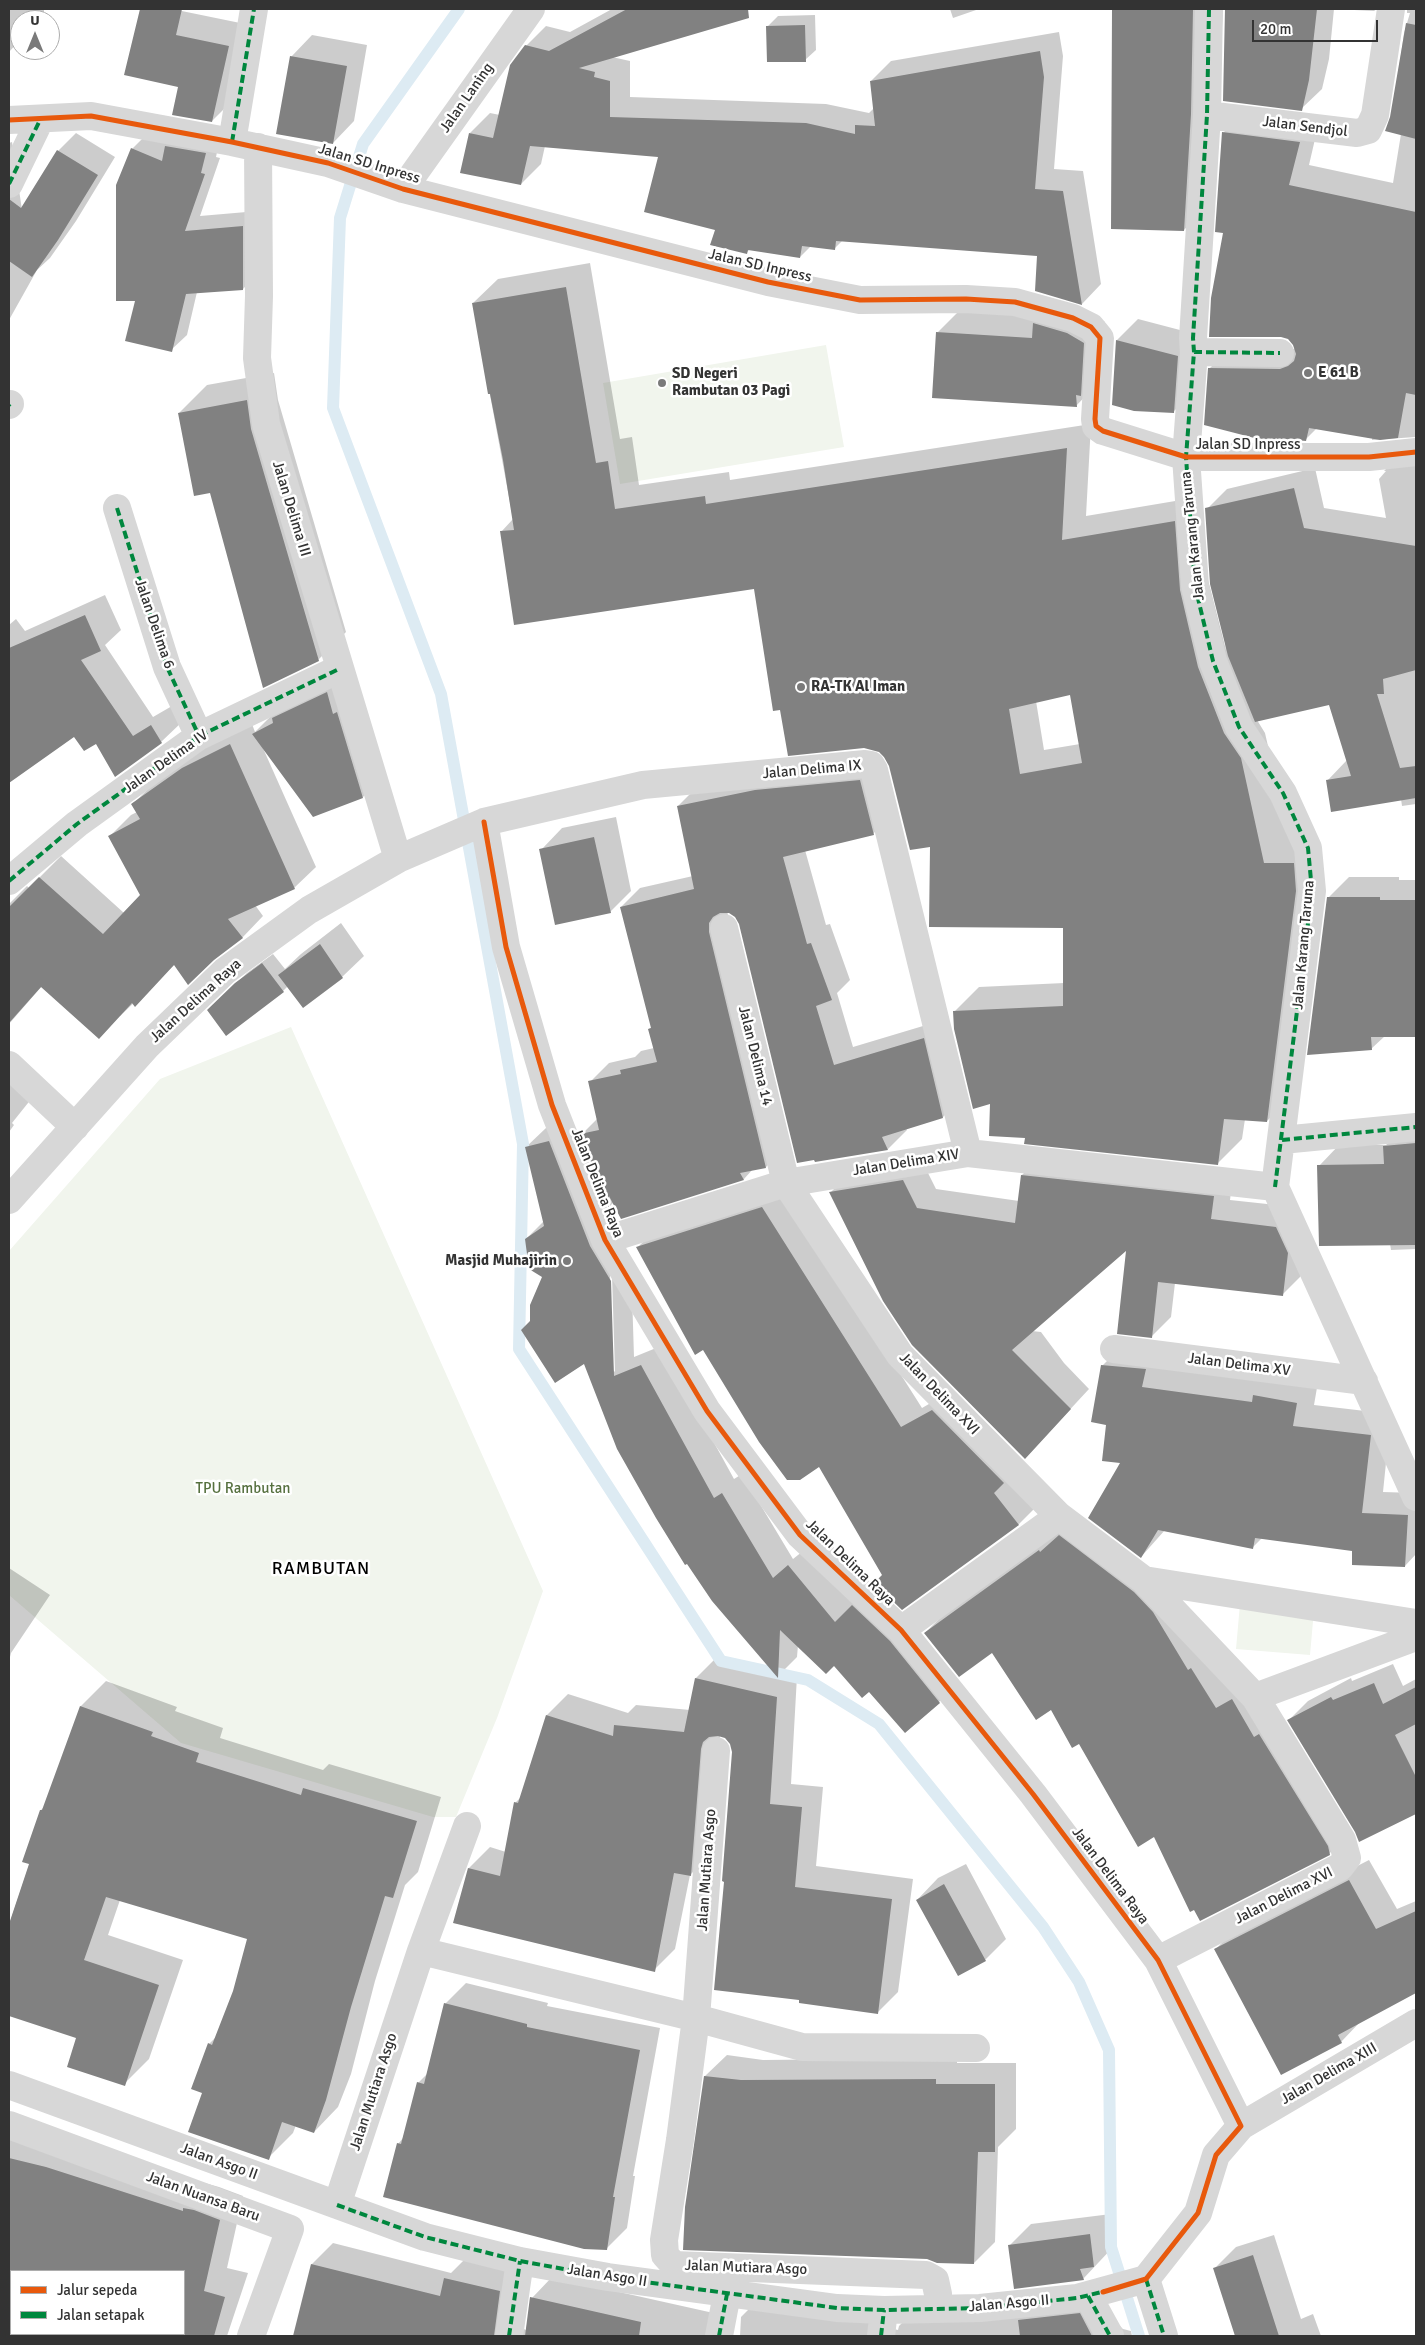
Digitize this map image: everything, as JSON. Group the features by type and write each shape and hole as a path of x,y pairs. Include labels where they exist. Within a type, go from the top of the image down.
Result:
{"street":[{"path":"232,142 254,9"},
{"name":"Jalan Laning","path":"402,189 531,9"},
{"path":"1186,457 1194,352 1192,338 1207,115 1209,9"},
{"name":"Jalan Sendjol","path":"1207,115 1356,133 1368,130 1375,115 1391,9"},
{"name":"Jalan SD Inpress","path":"9,120 40,120 91,116 232,142 328,163 402,189 768,282 860,300 966,299 1015,302 1052,311 1091,327 1100,338 1096,426 1103,431 1186,457 1369,457 1416,452"},
{"path":"9,184 40,120"},
{"name":"Jalan Delima III","path":"258,148 257,358 266,424 398,859"},
{"path":"1194,352 1280,352"},
{"name":"Jalan Karang Taruna","path":"1186,457 1195,586 1213,661 1239,727 1283,793 1308,848 1312,891 1275,1187"},
{"name":"Jalan Delima 6","path":"117,508 167,667 199,736"},
{"name":"Jalan Delima IV","path":"9,880 77,824 199,736 339,669"},
{"name":"Jalan Delima IX","path":"481,823 643,785 864,764 871,766 874,770 968,1153"},
{"name":"Jalan Delima Raya","path":"9,1200 147,1046 225,970 309,910 398,859 481,823 508,957 552,1105 605,1240 707,1411 800,1535 901,1630 1033,1794 1158,1960 1241,2126"},
{"name":"Jalan Delima 14","path":"724,928 786,1183"},
{"path":"9,1065 74,1127"},
{"path":"1282,1140 1416,1127"},
{"name":"Jalan Delima XIV","path":"605,1240 786,1183 968,1153 1275,1187"},
{"name":"Jalan Delima XVI","path":"786,1183 900,1355 1058,1516 1144,1580 1255,1697 1342,1840 1347,1858 1340,1868 1158,1960"},
{"path":"1275,1187 1416,1497"},
{"name":"Jalan Delima XV","path":"1114,1348 1364,1381"},
{"path":"901,1630 1058,1516"},
{"name":"Jalan Delima XVI","path":"1144,1580 1416,1623"},
{"path":"1255,1697 1416,1637"},
{"name":"Jalan Mutiara Asgo","path":"716,1751 696,2018 680,2140 664,2240 665,2255 674,2265 926,2275 935,2280 938,2294"},
{"name":"Jalan Mutiara Asgo","path":"337,2205 421,1951 468,1826"},
{"path":"421,1951 696,2018 802,2047 976,2048"},
{"name":"Jalan Delima XIII","path":"1241,2126 1416,2023"},
{"name":"Jalan Asgo II","path":"9,2085 425,2237 520,2261 608,2277 837,2308 883,2323 980,2308 1095,2294 1141,2281"},
{"name":"Jalan Nuansa Baru","path":"9,2125 290,2230 251,2336"},
{"path":"1164,2336 1141,2281 1198,2213 1216,2155 1241,2126"},
{"path":"509,2336 520,2261"},
{"path":"719,2336 727,2294"},
{"path":"1095,2294 1110,2336"}],"green space":[{"path":"826,345 844,447 620,484 603,383"},
{"name":"TPU Rambutan","path":"291,1027 543,1591 497,1718 456,1817 433,1817 181,1743 9,1595 9,1251 160,1079"},
{"path":"1240,1604 1314,1610 1310,1655 1236,1649"}],"building":[{"path":"140,9 182,9 176,35 229,46 212,122 172,115 178,87 124,75"},
{"path":"627,9 748,9 749,18 579,68 595,72 594,77 610,81 610,117 806,123 855,134 855,125 875,126 870,81 1040,51 1044,77 1035,189 1063,191 1082,305 1035,291 1037,256 836,241 835,250 802,246 800,258 748,250 747,254 710,245 715,230 644,212 658,157 530,146 521,185 460,173 469,133 493,138 510,65 525,45 549,51"},
{"path":"1112,9 1193,9 1191,114 1184,231 1111,229"},
{"path":"1225,9 1317,9 1309,80 1302,111 1223,101"},
{"path":"1406,23 1416,25 1416,139 1385,131 1390,117"},
{"path":"805,25 806,62 767,62 766,26"},
{"path":"290,56 347,66 333,144 276,134"},
{"path":"1222,132 1300,142 1289,185 1416,212 1416,395 1406,393 1398,438 1380,440 1309,428 1306,441 1283,439 1283,441 1266,441 1204,425 1208,368 1280,369 1294,361 1296,354 1293,345 1288,339 1281,337 1209,337 1211,298 1223,233 1215,232"},
{"path":"165,146 206,153 201,173 205,174 185,231 243,226 243,290 186,294 172,352 125,341 135,301 116,301 116,185 131,148 162,161"},
{"path":"57,150 98,175 58,240 32,277 9,261 9,199 21,208"},
{"path":"566,287 596,463 608,461 615,509 705,496 706,504 1067,448 1062,540 1175,521 1180,590 1198,667 1224,733 1241,758 1264,863 1294,863 1296,891 1267,1122 1224,1119 1218,1165 1024,1144 1025,1138 989,1136 990,1104 973,1109 954,1029 953,1011 1063,1006 1063,928 929,927 930,847 910,850 889,766 884,757 879,752 864,748 788,756 780,710 773,711 754,589 514,625 500,531 514,530 503,460 490,394 488,394 472,303","holes":["1070,695 1082,763 1020,774 1009,709"]},
{"path":"1033,323 1067,333 1084,343 1081,396 1076,395 1077,407 932,398 936,332 1032,338"},
{"path":"1116,340 1178,356 1174,413 1134,411 1112,405"},
{"path":"247,400 251,429 319,661 263,688 210,493 194,496 178,413"},
{"path":"1294,488 1304,528 1416,546 1416,670 1383,679 1384,694 1377,694 1400,768 1416,766 1416,798 1331,812 1326,780 1351,776 1329,705 1255,722 1228,656 1210,584 1205,508"},
{"path":"85,615 101,651 81,660 133,736 151,725 162,743 115,777 96,744 84,751 74,737 9,783 9,648"},
{"path":"327,692 333,714 337,712 363,798 313,817 252,734 273,723 272,718"},
{"path":"230,744 295,889 228,919 243,938 214,960 188,985 174,965 135,1007 132,1003 99,1039 41,987 9,1023 9,907 39,877 103,934 140,895 108,836 140,819 131,804 182,768"},
{"path":"860,780 874,835 783,857 807,944 811,943 832,1000 816,1006 834,1065 924,1038 943,1118 882,1137 888,1150 815,1162 814,1160 797,1163 739,924 735,917 729,913 720,913 713,917 709,923 709,932 766,1168 740,1173 744,1180 621,1219 609,1196 609,1208 580,1134 599,1130 588,1081 621,1074 620,1070 657,1062 648,1029 651,1028 620,907 694,889 677,806 755,790"},
{"path":"594,837 611,913 555,925 539,849"},
{"path":"1327,897 1380,897 1380,900 1416,900 1416,1037 1371,1037 1372,1050 1307,1055"},
{"path":"320,944 343,978 303,1008 278,975"},
{"path":"262,963 284,992 226,1036 207,1010 235,983"},
{"path":"549,1141 590,1246 611,1281 614,1376 641,1365 714,1498 722,1493 773,1578 788,1565 835,1622 852,1605 890,1641 940,1703 905,1733 869,1692 862,1698 834,1666 826,1674 780,1630 778,1678 712,1601 687,1564 685,1565 617,1449 584,1364 555,1383 521,1330 530,1321 530,1305 542,1277 529,1269 525,1239 544,1226 525,1147"},
{"path":"1416,1143 1416,1245 1319,1246 1317,1165 1384,1164 1383,1146"},
{"path":"1021,1175 1214,1196 1211,1219 1276,1227 1288,1253 1283,1296 1158,1282 1152,1338 1117,1334 1126,1251 1012,1350 1071,1409 1025,1459 912,1345 883,1301 829,1192 903,1180 917,1208 1015,1223"},
{"path":"762,1207 901,1427 932,1410 1004,1483 994,1493 1019,1525 902,1610 874,1583 882,1575 819,1467 800,1480 787,1480 759,1442 703,1350 695,1355 636,1247"},
{"path":"1101,1365 1146,1369 1142,1387 1252,1402 1253,1395 1297,1403 1293,1426 1371,1435 1362,1513 1408,1515 1405,1567 1352,1565 1352,1551 1255,1538 1253,1549 1158,1530 1141,1558 1088,1518 1120,1463 1102,1461 1106,1425 1091,1422"},
{"path":"1059,1535 1134,1592 1153,1612 1188,1670 1191,1668 1216,1708 1232,1699 1254,1737 1259,1734 1328,1846 1330,1855 1200,1921 1194,1910 1190,1912 1154,1837 1138,1847 1079,1744 1072,1748 1051,1710 1036,1720 992,1653 959,1677 924,1633 1039,1550 1040,1552"},
{"path":"695,1678 777,1697 770,1804 802,1807 795,1887 892,1899 878,2014 799,2003 799,2000 714,1990 724,1882 722,1881 732,1752 730,1744 725,1738 718,1736 709,1737 703,1742 701,1749 691,1876 674,1873 655,1972 453,1923 468,1868 500,1876 514,1802 518,1803 546,1715 613,1736 614,1725 684,1732"},
{"path":"1374,1683 1383,1704 1416,1687 1416,1724 1395,1735 1416,1777 1416,1814 1359,1842 1355,1832 1287,1720 1331,1697 1333,1700"},
{"path":"80,1706 153,1732 151,1736 199,1753 196,1762 301,1795 303,1788 417,1821 393,1898 385,1896 351,2007 326,2100 314,2133 282,2122 269,2160 188,2132 202,2093 191,2089 208,2043 212,2045 233,1991 247,1939 106,1897 84,1960 159,1985 125,2086 67,2067 76,2038 9,2016 9,1924 29,1864 22,1862"},
{"path":"1349,1880 1376,1929 1416,1911 1416,1993 1338,2035 1342,2043 1281,2075 1214,1949"},
{"path":"944,1884 986,1961 958,1976 916,1900"},
{"path":"444,2003 527,2024 527,2027 640,2050 613,2197 615,2197 607,2250 584,2249 383,2197 397,2143 401,2144 417,2082 424,2084"},
{"path":"704,2076 741,2080 936,2079 936,2084 995,2084 995,2152 978,2152 974,2264 937,2263 927,2259 683,2250 685,2207"},
{"path":"9,2158 46,2167 183,2211 183,2208 194,2210 220,2220 204,2291 225,2297 214,2336 9,2336"},
{"path":"1090,2234 1094,2267 1080,2269 1084,2280 1014,2289 1008,2245"},
{"path":"1253,2255 1279,2336 1235,2336 1213,2268"},
{"path":"311,2264 440,2296 444,2278 500,2291 494,2336 293,2336"},
{"path":"530,2297 641,2322 639,2336 525,2336"},
{"path":"1080,2313 1092,2336 1020,2336 1018,2320"}],"waterway":[{"path":"459,9 363,144 340,218 333,408 441,694 523,1144 519,1349 721,1661 808,1680 879,1724 1043,1927 1079,1982 1109,2050 1111,2247 1139,2336"}],"marked path":[{"path":"232,142 254,9"},
{"path":"1209,9 1207,115 1193,338 1194,352 1186,457 1195,586 1213,661 1239,727 1283,793 1308,848 1312,891 1275,1187"},
{"path":"9,184 40,120"},
{"path":"1194,352 1280,353"},
{"path":"117,508 167,667 199,736"},
{"path":"9,881 77,824 199,736 339,669"},
{"path":"1282,1140 1416,1127"},
{"path":"337,2205 425,2237 520,2261 608,2277 837,2308 884,2310 980,2308 1077,2298 1106,2291"},
{"path":"509,2336 520,2261"},
{"path":"1146,2279 1164,2336"},
{"path":"719,2336 727,2294"},
{"path":"1088,2296 1110,2336"},
{"path":"881,2336 884,2310"}],"cycle path":[{"path":"9,120 91,116 232,142 328,163 403,189 768,282 860,300 966,299 1015,302 1073,318 1091,327 1100,338 1096,426 1103,431 1186,457 1369,457 1416,452"},
{"path":"484,822 506,947 552,1105 605,1240 707,1411 800,1535 901,1630 1033,1794 1158,1960 1241,2126 1216,2155 1198,2213 1146,2279 1103,2292"}],"place":[{"name":"E 61 B","path":"1308,373"},
{"name":"SD Negeri Rambutan 03 Pagi","path":"662,383"},
{"name":"RA-TK Al Iman","path":"801,687"},
{"name":"Masjid Muhajirin","path":"567,1261"}],"district":[{"name":"RAMBUTAN","path":"321,1569"}]}
